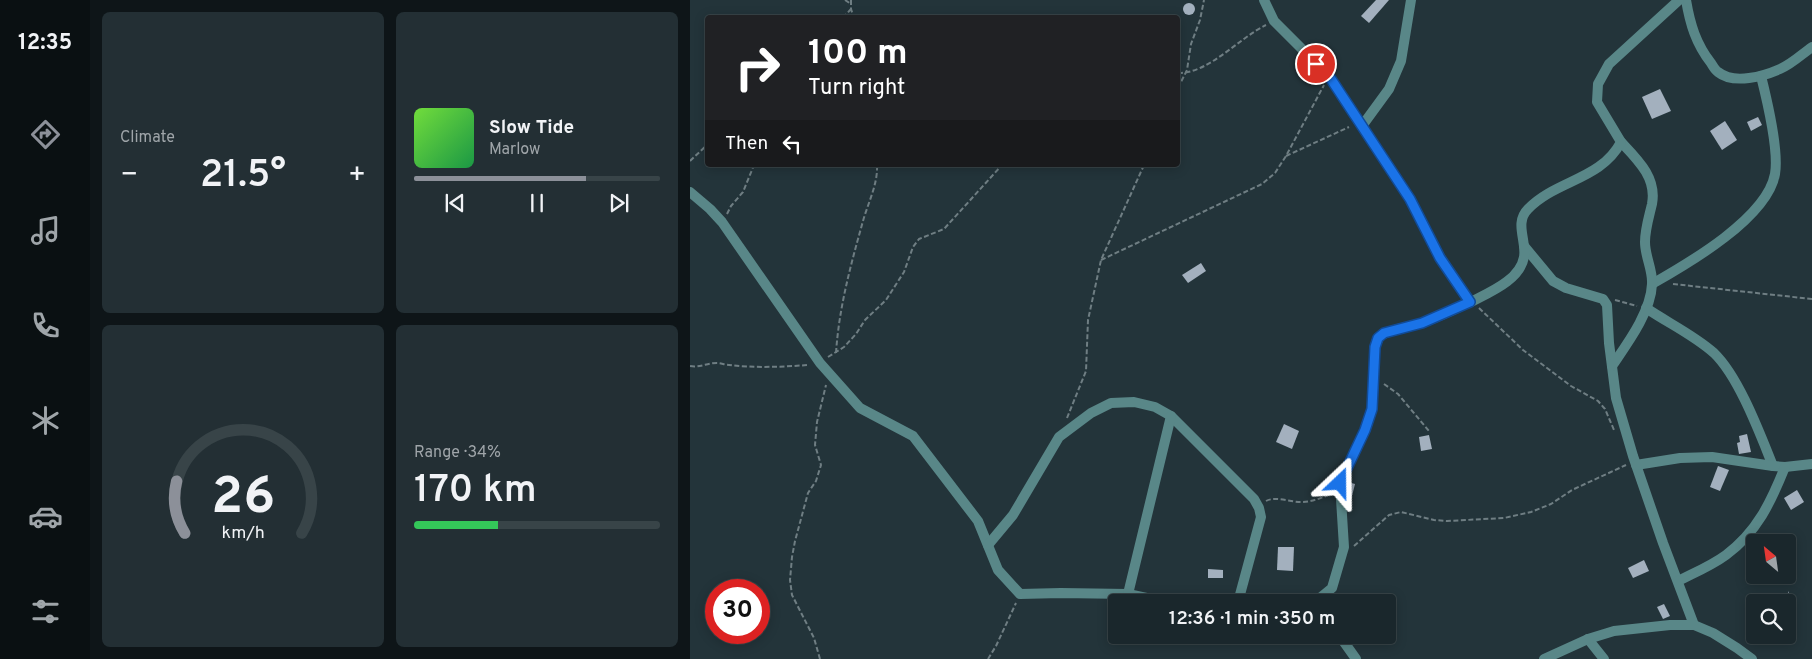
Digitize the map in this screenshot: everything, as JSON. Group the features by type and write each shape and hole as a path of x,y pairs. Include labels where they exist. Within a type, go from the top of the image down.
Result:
{"street":[{"path":"1264,0 1274,21 1329,76 1410,199 1440,258 1471,302"},
{"path":"1360,124 1389,89 1401,61 1411,0"},
{"path":"1612,366 1646,308 1655,283 1645,242 1653,187 1649,176 1621,142 1597,102 1598,84 1608,64 1680,0"},
{"path":"1686,0 1689,22 1696,40 1717,72 1728,77 1761,76 1782,68 1812,47"},
{"path":"1655,283 1688,263 1752,215 1772,185 1776,159 1761,76"},
{"path":"1325,594 1332,588 1344,548 1340,510 1340,483 1365,430 1372,409 1375,347 1378,338 1384,333 1422,323 1471,302 1513,277 1524,256 1521,221 1526,211 1537,201 1552,192 1602,166 1615,153 1621,142"},
{"path":"690,192 722,222 820,363 860,408 913,436 978,521 998,570 1020,594 1128,594 1172,416"},
{"path":"1524,246 1553,281 1566,288 1603,298 1607,305 1608,343 1616,398 1635,463 1662,543 1694,625"},
{"path":"1646,308 1699,342 1722,362 1732,377 1758,428 1773,466"},
{"path":"988,545 1013,515 1060,437 1091,413 1111,403 1134,402 1155,407 1172,416 1254,499 1259,508 1261,517 1240,594"},
{"path":"1635,463 1712,457 1773,466 1812,464"},
{"path":"1678,581 1725,556 1740,544 1766,512 1785,466"},
{"path":"1544,659 1588,639 1624,630 1670,625 1694,625 1713,633 1752,659"},
{"path":"1588,639 1604,659"},
{"path":"1345,644 1356,659"}],"path":[{"path":"845,0 851,4"},
{"path":"851,0 853,15"},
{"path":"1180,83 1187,70 1191,44 1200,20 1203,0"},
{"path":"846,15 851,9"},
{"path":"1180,73 1184,74 1202,67 1254,31 1274,21"},
{"path":"1101,260 1262,184 1275,173 1286,156 1329,76"},
{"path":"1286,156 1360,124"},
{"path":"690,161 705,147"},
{"path":"722,222 731,206 744,192 753,167"},
{"path":"836,353 842,303 864,216 877,178 877,167"},
{"path":"690,366 698,367 720,363 728,365 795,366 820,363 836,353 856,334 864,320 886,300 904,272 913,247 919,239 944,229 1000,167"},
{"path":"1060,437 1086,371 1088,320 1101,260 1143,167"},
{"path":"1655,283 1812,299"},
{"path":"1603,298 1646,308"},
{"path":"1471,302 1523,350 1571,386 1598,401 1605,409 1615,432"},
{"path":"820,659 814,638 792,595 790,580 795,541 808,493 816,481 821,466 820,457 815,445 817,422 829,373"},
{"path":"1374,377 1398,394 1428,432"},
{"path":"1348,551 1389,515 1395,512 1408,513 1434,520 1471,521 1504,518 1531,512 1551,504 1572,490 1635,463"},
{"path":"1259,508 1269,499 1302,502 1320,499 1330,494 1341,494"},
{"path":"988,659 1020,594"}],"building":[{"path":"1376,0 1389,0 1369,23 1361,16"},
{"path":"1187,3 1191,3 1195,9 1191,15 1187,15 1183,11 1183,7"},
{"path":"1660,89 1671,111 1652,119 1642,97"},
{"path":"1758,117 1762,125 1751,131 1747,122"},
{"path":"1725,121 1737,140 1722,150 1710,131"},
{"path":"1201,263 1206,271 1188,283 1182,275"},
{"path":"1284,424 1299,431 1292,449 1276,442"},
{"path":"1747,434 1751,452 1739,454 1737,443 1740,442 1739,436"},
{"path":"1429,435 1432,449 1421,451 1419,437"},
{"path":"1718,466 1729,470 1720,491 1710,487"},
{"path":"1348,482 1355,484 1351,500 1348,499"},
{"path":"1797,490 1804,502 1791,510 1784,498"},
{"path":"1278,547 1294,547 1293,571 1277,570"},
{"path":"1644,560 1649,571 1633,578 1628,568"},
{"path":"1208,569 1223,570 1223,578 1208,578"},
{"path":"1664,604 1670,616 1663,619 1657,607"}],"route":[{"path":"1316,64 1329,76 1410,199 1440,258 1470,302 1422,323 1384,333 1378,338 1375,347 1372,409 1365,430 1340,483"}]}
